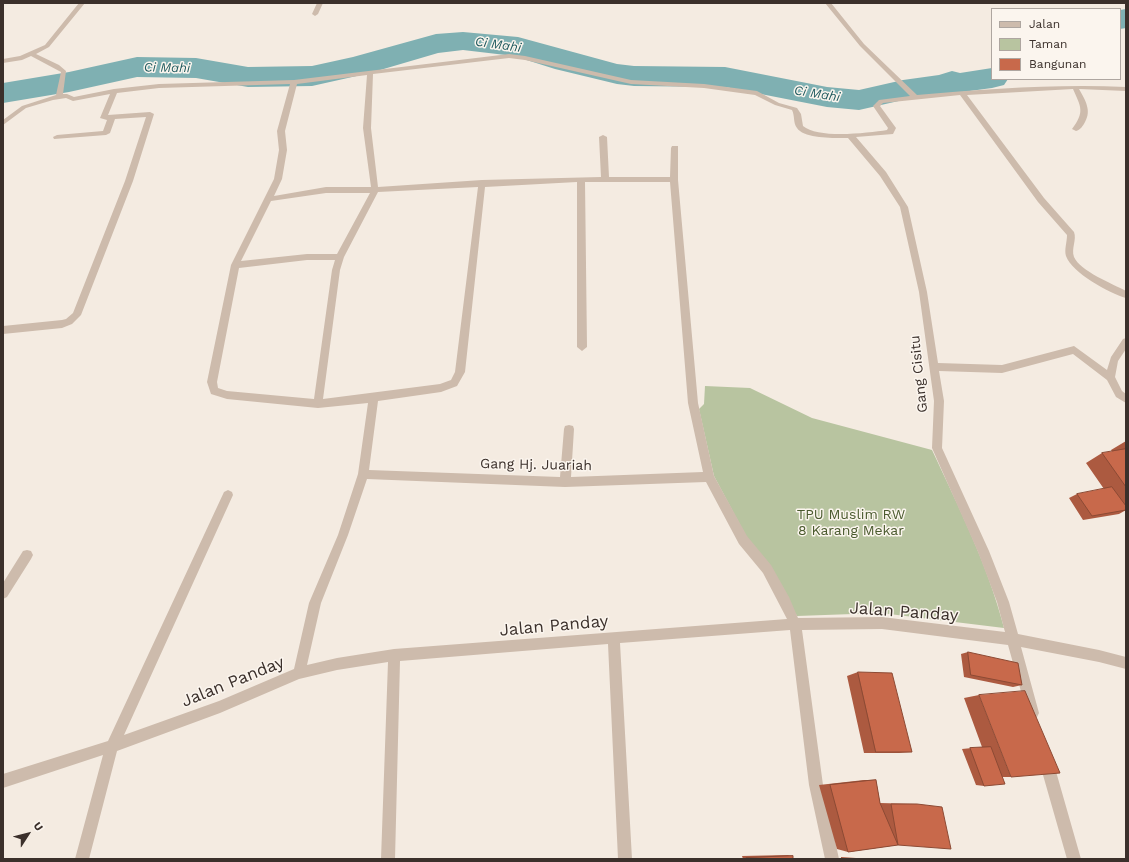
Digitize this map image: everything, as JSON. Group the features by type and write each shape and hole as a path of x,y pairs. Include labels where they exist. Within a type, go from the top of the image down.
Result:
{"street":[{"path":"3,61 32,54 47,46 82,3"},
{"path":"315,14 320,3"},
{"path":"828,3 862,45 914,96"},
{"path":"32,54 38,60 60,68 64,74 59,96"},
{"path":"3,124 28,105 59,96 67,96 73,99 114,91 159,86 294,82 509,56 631,82 704,86 757,93 777,104 795,109 797,112 798,125 806,132 850,135 890,132 892,128 876,106 877,103 889,100 914,96 1075,87 1126,89"},
{"path":"318,404 336,270 340,257 374,190 367,128 370,73"},
{"path":"294,82 281,131 281,165 278,179 235,265 212,382 214,391 227,395 318,404 374,398 441,388 454,383 460,372 482,184"},
{"path":"1075,87 1086,114 1084,120 1076,129"},
{"path":"3,330 62,324 68,322 77,315 129,181 150,114 104,118 114,91"},
{"path":"962,93 1041,200 1071,234 1069,254 1072,261 1080,269 1126,294"},
{"path":"57,137 106,133 112,117"},
{"name":"Gang Cisitu","path":"850,135 883,174 904,207 924,292 939,401 937,448 983,552 1003,602 1036,722"},
{"path":"603,137 605,179"},
{"path":"675,148 674,180 693,403 709,477 742,540 767,569 795,624 816,785 832,859"},
{"path":"269,199 326,190 374,190 581,179 674,180"},
{"path":"581,179 582,347"},
{"path":"235,265 307,257 340,257"},
{"path":"1110,377 1114,360 1126,342"},
{"path":"934,367 1002,368 1074,350 1110,377 1122,396"},
{"path":"299,674 315,603 343,535 363,474 374,398"},
{"path":"565,482 569,429"},
{"name":"Gang Hj. Juariah","path":"363,474 565,482 709,477"},
{"path":"82,859 112,746 228,496"},
{"path":"3,593 27,555"},
{"name":"Jalan Panday","path":"3,781 112,746 220,707 299,674 337,664 394,655 795,624 882,623 1012,639 1099,656 1126,663"},
{"path":"614,638 625,859"},
{"path":"388,859 394,655"},
{"path":"1042,745 1074,859"}],"green space":[{"name":"TPU Muslim RW 8 Karang Mekar","path":"705,386 750,388 812,418 932,450 981,559 990,582 1004,628 881,613 797,616 747,538 714,476 699,409 704,404"}],"building":[{"path":"1126,449 1126,487 1102,453"},
{"path":"1112,487 1126,506 1126,510 1092,516 1077,494"},
{"path":"968,652 1018,663 1022,685 971,675"},
{"path":"858,672 892,673 912,752 876,752"},
{"path":"1025,691 1060,773 1011,777 979,695"},
{"path":"991,747 1005,784 984,786 970,748"},
{"path":"876,780 880,803 898,845 848,852 830,785"},
{"path":"891,804 917,804 942,807 951,849 898,845"},
{"path":"793,856 793,859 746,859 746,858"}],"waterway":[{"name":"Ci Mahi","path":"1121,20 1126,18"},
{"name":"Ci Mahi","path":"3,93 69,82 137,67 196,68 248,77 312,76 358,66 436,44 463,41 518,47 567,62 617,74 634,76 725,77 827,97 859,100 903,90 949,84 952,81 959,83 991,78"}]}
